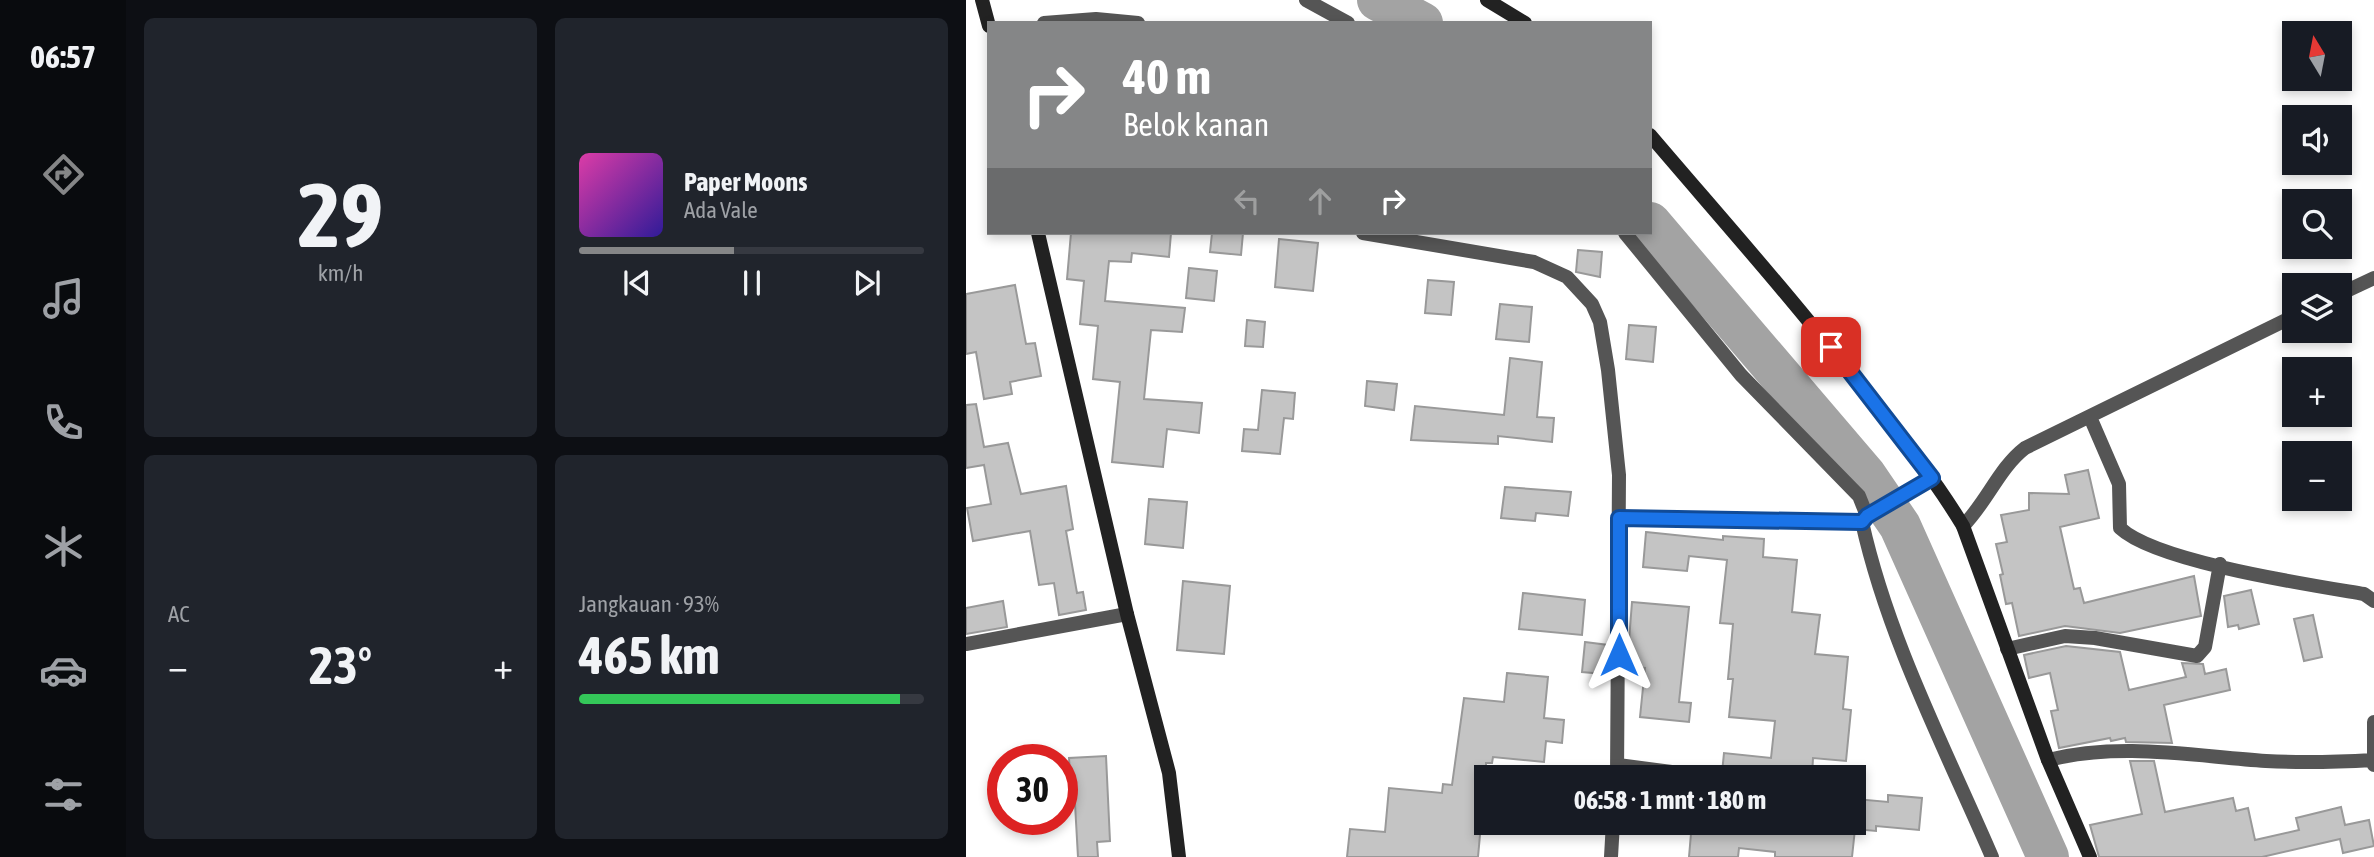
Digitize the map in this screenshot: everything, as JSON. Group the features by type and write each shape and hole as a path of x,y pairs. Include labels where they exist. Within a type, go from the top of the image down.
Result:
{"street":[{"path":"982,0 988,21"},
{"path":"1306,0 1344,21"},
{"path":"1487,0 1522,21"},
{"path":"1070,21 1117,21"},
{"path":"1652,137 1814,326 1932,478 1963,526 2048,760 2090,857"},
{"path":"1038,235 1127,614 1169,773 1179,857"},
{"path":"1375,235 1534,262 1567,277 1582,291 1600,321 1619,475 1618,765"},
{"path":"1627,235 1741,374 1859,496 1869,517 1882,594 1900,644 1992,857"},
{"path":"2352,289 2374,278"},
{"path":"1963,526 1981,508 2012,457 2025,448 2282,322"},
{"path":"2090,417 2119,484 2120,528 2151,547 2364,594 2374,601"},
{"path":"1619,518 1869,517 1932,478"},
{"path":"2007,649 2065,636 2095,638 2197,656 2205,647 2220,564"},
{"path":"966,644 1127,614"},
{"path":"2048,760 2076,754 2141,750 2268,761 2374,762 2374,722"},
{"path":"1611,857 1612,835"}],"building":[{"path":"1071,235 1171,235 1169,257 1132,253 1131,262 1109,261 1105,301 1185,308 1182,332 1151,330 1144,399 1202,403 1199,433 1167,429 1163,467 1112,462 1120,382 1093,379 1098,326 1080,324 1084,281 1067,279"},
{"path":"1212,235 1243,235 1241,255 1210,252"},
{"path":"1279,239 1318,243 1313,291 1275,287"},
{"path":"1578,250 1602,252 1600,277 1576,272"},
{"path":"1189,268 1217,271 1214,301 1186,298"},
{"path":"1428,280 1454,282 1451,315 1425,313"},
{"path":"1015,285 1026,344 1035,343 1041,376 1010,382 1012,394 984,399 976,352 966,354 966,294"},
{"path":"1500,304 1532,307 1529,342 1496,339"},
{"path":"1247,320 1265,322 1263,347 1245,346"},
{"path":"1629,325 1656,327 1653,362 1626,359"},
{"path":"1510,358 1542,362 1537,417 1554,418 1552,442 1498,436 1498,444 1411,440 1415,406 1504,415"},
{"path":"1367,381 1397,384 1394,410 1365,406"},
{"path":"1262,390 1295,393 1293,419 1284,418 1280,454 1242,451 1244,429 1258,430"},
{"path":"976,404 984,447 1008,443 1021,494 1066,486 1073,529 1066,531 1077,593 1083,592 1086,610 1059,615 1054,583 1039,585 1030,531 973,541 967,508 991,504 984,465 966,468 966,405"},
{"path":"2088,470 2099,518 2060,527 2074,589 2080,588 2084,603 2194,576 2201,616 2120,633 2065,626 2019,636 2012,603 2006,604 2000,575 2003,574 1996,544 2007,542 2001,515 2029,510 2029,493 2069,494 2065,475"},
{"path":"1505,487 1571,492 1568,516 1536,513 1535,521 1501,518"},
{"path":"1149,499 1187,502 1183,548 1145,544"},
{"path":"1646,532 1723,540 1723,536 1764,539 1763,557 1797,560 1792,612 1820,615 1815,654 1848,657 1843,709 1851,710 1846,761 1813,758 1813,765 1723,765 1724,753 1771,758 1775,721 1729,717 1733,679 1728,679 1733,624 1720,623 1727,560 1689,556 1687,571 1643,567"},
{"path":"1183,581 1230,586 1224,654 1177,650"},
{"path":"2251,590 2259,624 2239,629 2238,625 2228,627 2224,596"},
{"path":"1523,593 1585,600 1582,635 1519,629"},
{"path":"1003,601 1007,627 966,634 966,608"},
{"path":"1632,602 1689,607 1679,702 1691,703 1689,722 1640,717 1645,668 1627,667"},
{"path":"2313,615 2322,657 2304,661 2294,619"},
{"path":"1585,642 1608,645 1608,665 1605,664 1604,674 1582,672"},
{"path":"2066,646 2120,652 2129,690 2186,677 2182,663 2203,664 2205,674 2226,669 2230,690 2164,705 2172,743 2126,742 2125,738 2111,741 2110,738 2059,748 2051,711 2058,710 2050,673 2029,678 2024,655"},
{"path":"1507,673 1548,677 1544,718 1564,720 1562,743 1546,741 1544,762 1493,757 1492,763 1474,765 1474,835 1480,835 1478,857 1347,857 1350,829 1385,832 1389,788 1442,793 1443,784 1452,785 1464,698 1504,702"},
{"path":"1106,756 1110,841 1097,842 1098,857 1078,857 1078,758"},
{"path":"2130,761 2154,761 2165,812 2233,798 2236,811 2248,808 2255,840 2299,830 2296,818 2341,807 2345,825 2369,820 2374,846 2343,853 2340,839 2262,857 2099,857 2090,825 2142,814"},
{"path":"1888,795 1922,798 1919,830 1876,826 1876,831 1866,830 1866,800 1888,802"},
{"path":"1691,835 1854,835 1852,857 1775,857 1775,852 1739,848 1738,857 1689,857"}],"waterway":[{"path":"1378,0 1418,21"},
{"path":"1652,225 1866,476 1900,526 2048,857"}],"route":[{"path":"1619,655 1619,518 1862,522 1867,516 1932,478 1831,347"}]}
